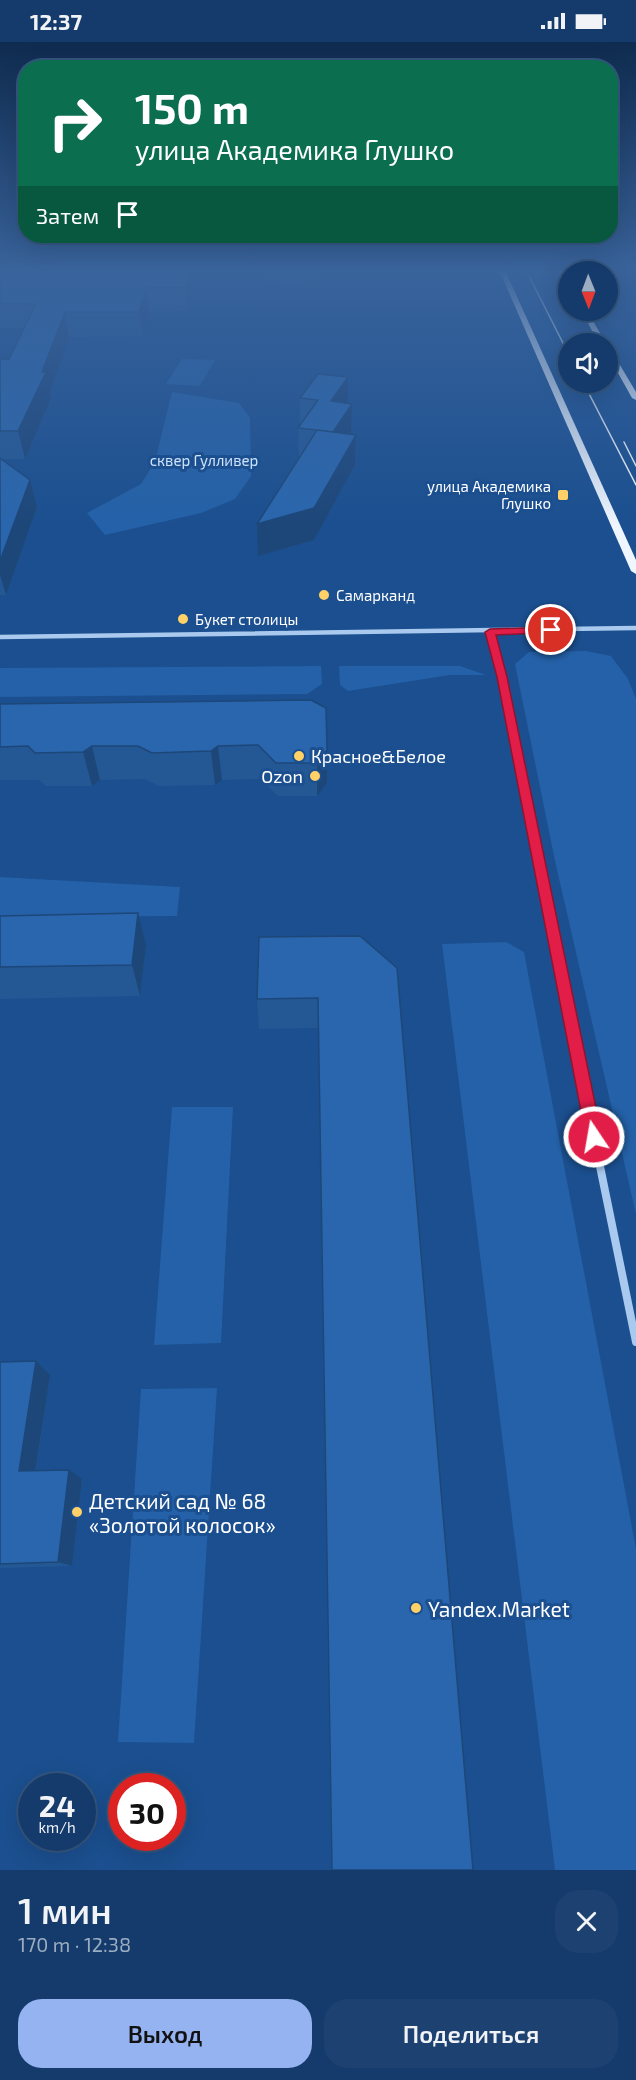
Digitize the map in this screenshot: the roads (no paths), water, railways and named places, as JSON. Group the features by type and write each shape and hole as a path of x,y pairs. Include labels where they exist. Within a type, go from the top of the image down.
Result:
{"main road":[{"path":"540,355 636,571"},
{"path":"618,367 636,398"}],"street":[{"path":"0,637 490,632 636,628"},
{"path":"490,632 502,677 636,1342"}],"tram line":[{"path":"589,393 636,485"},
{"path":"624,442 636,466"}],"place":[{"name":"улица Академика Глушко","path":"563,495"},
{"name":"Самарканд","path":"324,595"},
{"name":"Букет столицы","path":"183,619"},
{"name":"Красное&Белое","path":"299,756"},
{"name":"Ozon","path":"315,776"},
{"name":"Детский сад № 68 «Золотой колосок»","path":"77,1512"},
{"name":"Yandex.Market","path":"416,1608"}],"park label":[{"name":"сквер Гулливер","path":"204,460"}]}
